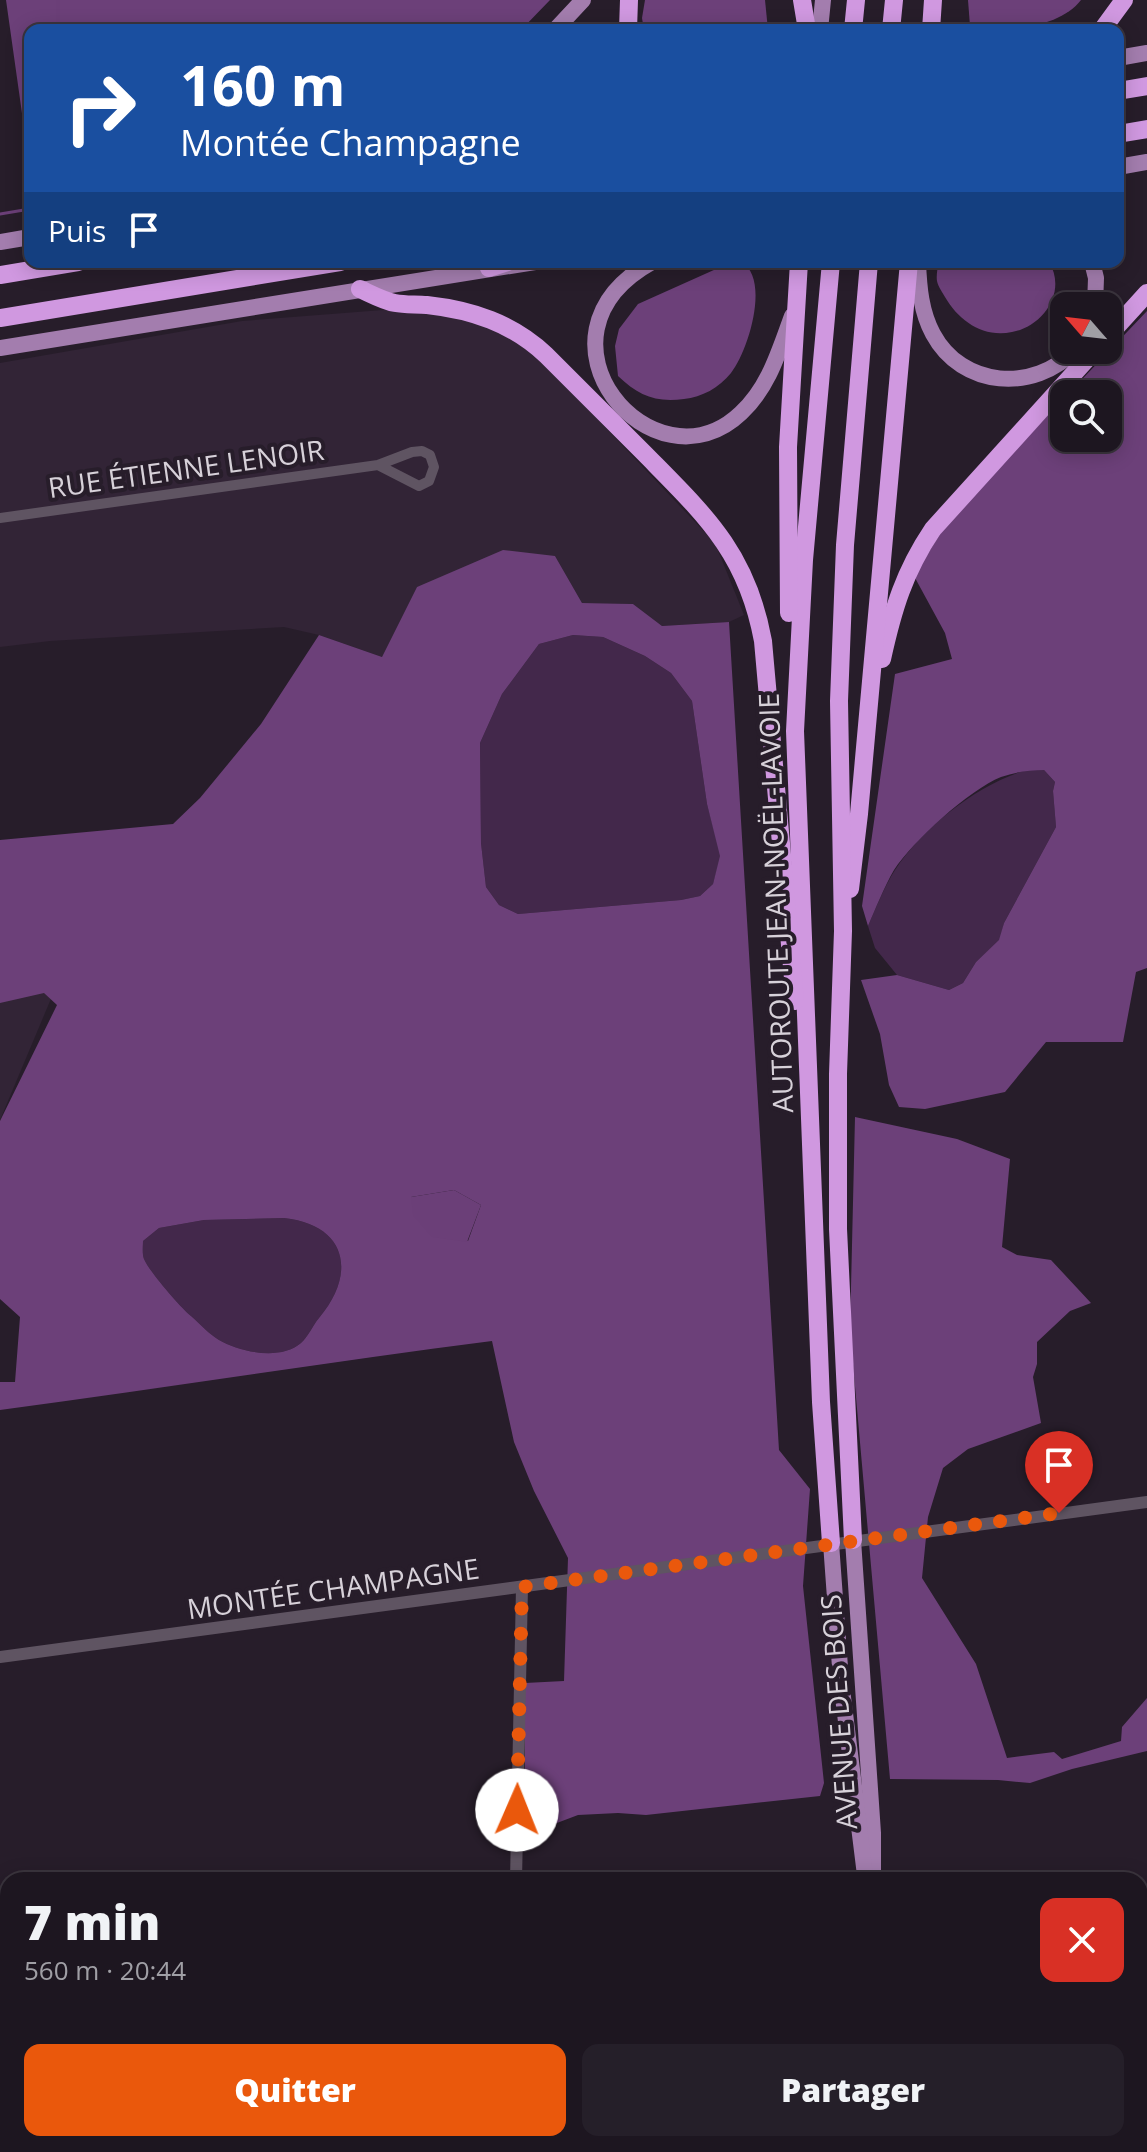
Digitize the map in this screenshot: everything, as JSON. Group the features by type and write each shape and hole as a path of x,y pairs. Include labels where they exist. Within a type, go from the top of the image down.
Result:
{"highway":[{"path":"628,24 629,0"},
{"path":"802,0 806,24"},
{"path":"854,24 856,0"},
{"path":"892,24 894,0"},
{"path":"931,24 933,0"},
{"path":"1106,24 1124,0"},
{"path":"1124,90 1147,86"},
{"path":"1124,133 1147,129"},
{"path":"0,275 42,268"},
{"path":"0,318 304,268"},
{"path":"795,731 789,616 788,459 798,268"},
{"name":"AUTOROUTE JEAN-NOËL-LAVOIE","path":"830,268 804,560 795,731 821,1402 831,1543"},
{"name":"AUTOROUTE JEAN-NOËL-LAVOIE","path":"853,1540 838,1229 838,1074 843,931 841,644 850,471 868,268"},
{"path":"843,931 854,863 908,268"},
{"path":"360,289 394,303 454,309 487,317 532,342 694,503 718,531 739,565 757,612 764,649 790,959 810,1134"},
{"path":"1122,321 1147,293"},
{"path":"865,741 894,606 920,549 946,512 1082,364"}],"main road":[{"path":"561,24 583,0"},
{"path":"821,24 823,0"},
{"path":"1124,57 1147,53"},
{"path":"1124,166 1147,162"},
{"path":"0,242 24,238"},
{"path":"0,348 489,268"},
{"path":"643,268 626,279 610,299 599,325 596,351 604,385 619,406 634,419 661,432 701,434 719,428 741,414 760,392 772,369 795,307"},
{"path":"919,268 922,305 929,327 947,354 971,371 999,379 1028,377 1059,364"},
{"path":"1094,268 1096,292"},
{"name":"AVENUE DES BOIS","path":"853,1540 873,1872"},
{"name":"AVENUE DES BOIS","path":"831,1543 841,1681 865,1872"}],"street":[{"name":"RUE ÉTIENNE LENOIR","path":"0,518 378,465 412,452 422,451 430,455 434,467 429,481 419,486 378,465"},
{"name":"MONTÉE CHAMPAGNE","path":"0,1657 1147,1502"},
{"path":"516,1872 522,1587"}],"shaded area":[{"path":"6,0 550,0 527,24 24,24 24,128"},
{"path":"645,0 765,0 767,24 643,24"},
{"path":"968,0 1081,0 1072,9 1045,23 970,24"},
{"path":"718,268 747,268 754,283 756,299 750,333 731,373 710,391 684,399 664,400 640,393 618,376 615,346 619,329 638,304"},
{"path":"938,268 1052,268 1055,284 1054,292 1050,292 1050,304 1043,315 1024,328 1001,333 973,326 957,313 939,287"},
{"path":"396,309 474,319 529,347 715,543 744,615 729,622 662,626 633,604 582,603 555,556 417,587 382,657 319,635 284,627 50,641 0,647 0,363 242,321"},
{"path":"1147,311 1147,968 1136,972 1123,1042 1046,1042 1005,1092 925,1109 899,1107 889,1085 880,1034 861,980 897,975 949,990 963,983 976,962 999,940 1004,923 1056,827 1055,782 1044,770 1001,777 973,793 914,845 890,877 868,926 862,906 895,674 952,659 945,633 914,576 947,523 1050,413 1050,452 1122,452 1122,380 1081,380 1097,364 1122,364 1122,337"},
{"path":"503,550 555,556 582,603 633,604 662,626 729,622 779,1450 810,1489 803,1586 824,1783 820,1796 646,1815 578,1815 549,1826 525,1820 525,1683 564,1681 568,1558 534,1491 514,1442 492,1341 0,1410 0,1382 15,1382 20,1317 0,1299 0,1121 57,1005 44,993 0,1003 0,840 173,824 200,798 261,724 319,635 382,657 417,587","holes":["573,635 603,637 645,656 671,673 692,701 707,804 720,856 713,884 700,896 518,914 499,905 486,887 481,843 480,743 502,694 539,644","454,1190 481,1205 468,1241 411,1197","284,1218 305,1222 333,1241 341,1268 338,1284 331,1301 301,1343 292,1349 271,1353 249,1351 228,1344 205,1329 158,1280 144,1259 143,1241 159,1228 204,1220"]},
{"path":"573,635 603,637 645,656 671,673 692,701 707,804 721,856 713,884 700,896 518,914 499,905 486,887 481,843 480,743 502,694 539,644"},
{"path":"1026,770 1044,770 1055,782 1056,827 1004,923 1000,940 976,962 963,983 949,990 897,975 875,948 868,926 895,870 920,838 970,797"},
{"path":"58,982 0,1120 0,990"},
{"path":"855,1117 957,1139 1010,1159 1002,1247 1017,1255 1051,1260 1091,1303 1070,1311 1037,1342 1037,1364 1033,1377 1041,1423 968,1449 943,1468 928,1517 922,1578 976,1664 1007,1758 1054,1752 1062,1759 1121,1741 1122,1727 1147,1698 1147,1751 1072,1769 1030,1783 890,1779 850,1330"},
{"path":"454,1190 481,1205 467,1242 432,1237 413,1215 411,1197"},
{"path":"284,1218 305,1222 321,1230 333,1241 341,1268 331,1301 306,1338 292,1349 282,1352 249,1351 215,1338 173,1297 143,1257 143,1241 159,1228 204,1220"}],"waterway":[{"path":"58,0 58,24"},
{"path":"0,214 24,210"}],"route":[{"path":"517,1810 522,1587 1059,1513"}]}
